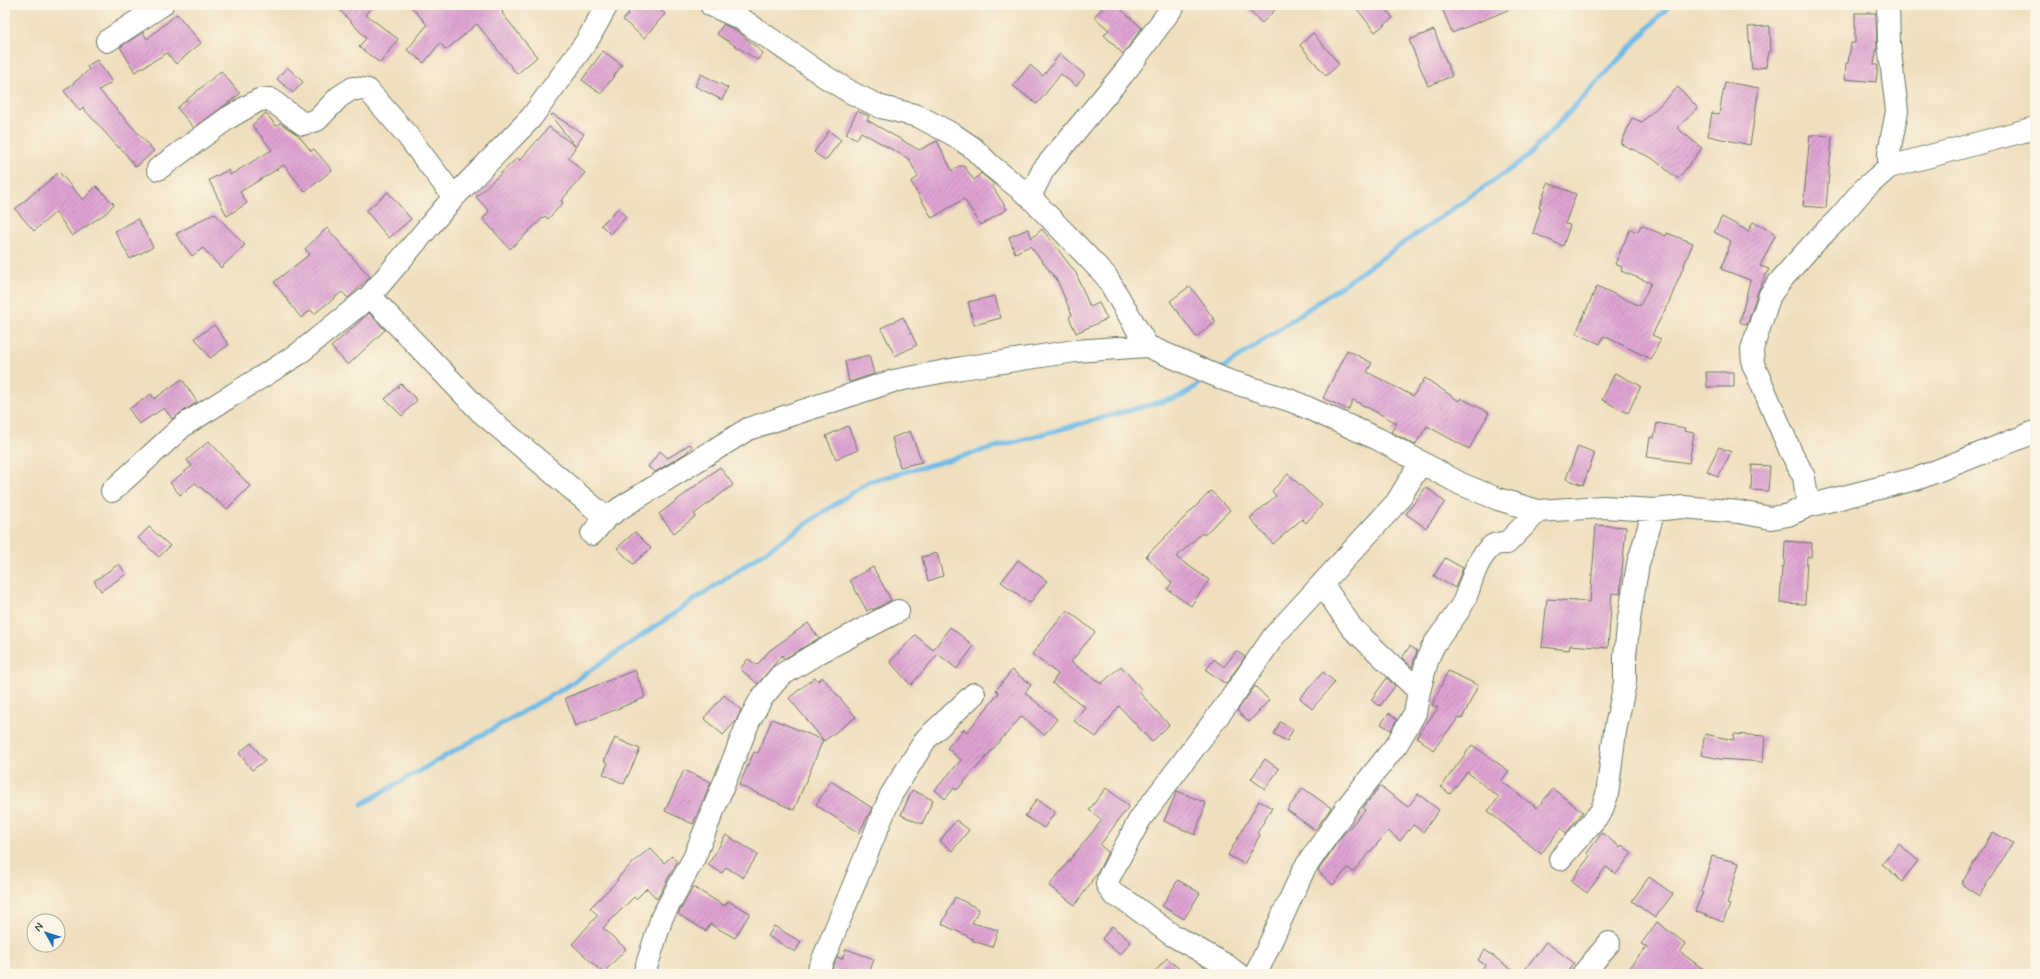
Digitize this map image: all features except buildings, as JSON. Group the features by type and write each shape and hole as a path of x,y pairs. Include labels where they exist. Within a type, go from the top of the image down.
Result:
{"street":[{"path":"107,41 162,5"},
{"path":"112,491 184,425 297,355 370,296 454,197 531,118 587,41 607,5"},
{"path":"711,5 740,18 852,93 881,107 918,116 954,135 973,148 990,166 1030,197 1106,276 1147,346"},
{"path":"1030,197 1043,170 1128,68 1174,5"},
{"path":"1888,5 1889,44 1897,111 1889,153 1889,167"},
{"path":"158,169 228,118 258,100 270,99 303,124 318,120 339,97 353,88 368,90 407,135 454,197"},
{"path":"1808,506 1804,477 1757,377 1752,350 1770,296 1781,280 1863,190 1889,167 2035,128"},
{"path":"370,296 480,410 606,518"},
{"path":"592,534 606,518 748,429 893,381 962,368 1075,351 1147,346 1226,380 1292,401 1378,439 1461,484 1498,499 1538,511 1603,507 1654,510 1683,507 1739,512 1771,518 1788,515 1808,506 1919,478 2035,432"},
{"path":"1238,974 1226,965 1172,935 1128,902 1114,894 1107,884 1140,819 1230,700 1274,636 1323,585 1397,502 1420,462"},
{"path":"1560,859 1601,812 1607,795 1615,731 1625,683 1625,655 1638,564 1654,510"},
{"path":"1256,974 1304,869 1347,808 1397,744 1414,713 1418,690 1428,659 1437,640 1451,624 1464,600 1476,568 1492,546 1499,543 1507,543 1538,511"},
{"path":"1323,585 1352,628 1418,690"},
{"path":"644,974 662,917 694,858 750,721 761,699 780,676 816,654 898,611"},
{"path":"817,974 891,795 926,739 974,694"},
{"path":"1583,974 1609,943"}],"waterway":[{"path":"1220,370 1525,159 1670,5"},
{"path":"362,804 566,687 868,482 1182,396 1208,378"}]}
